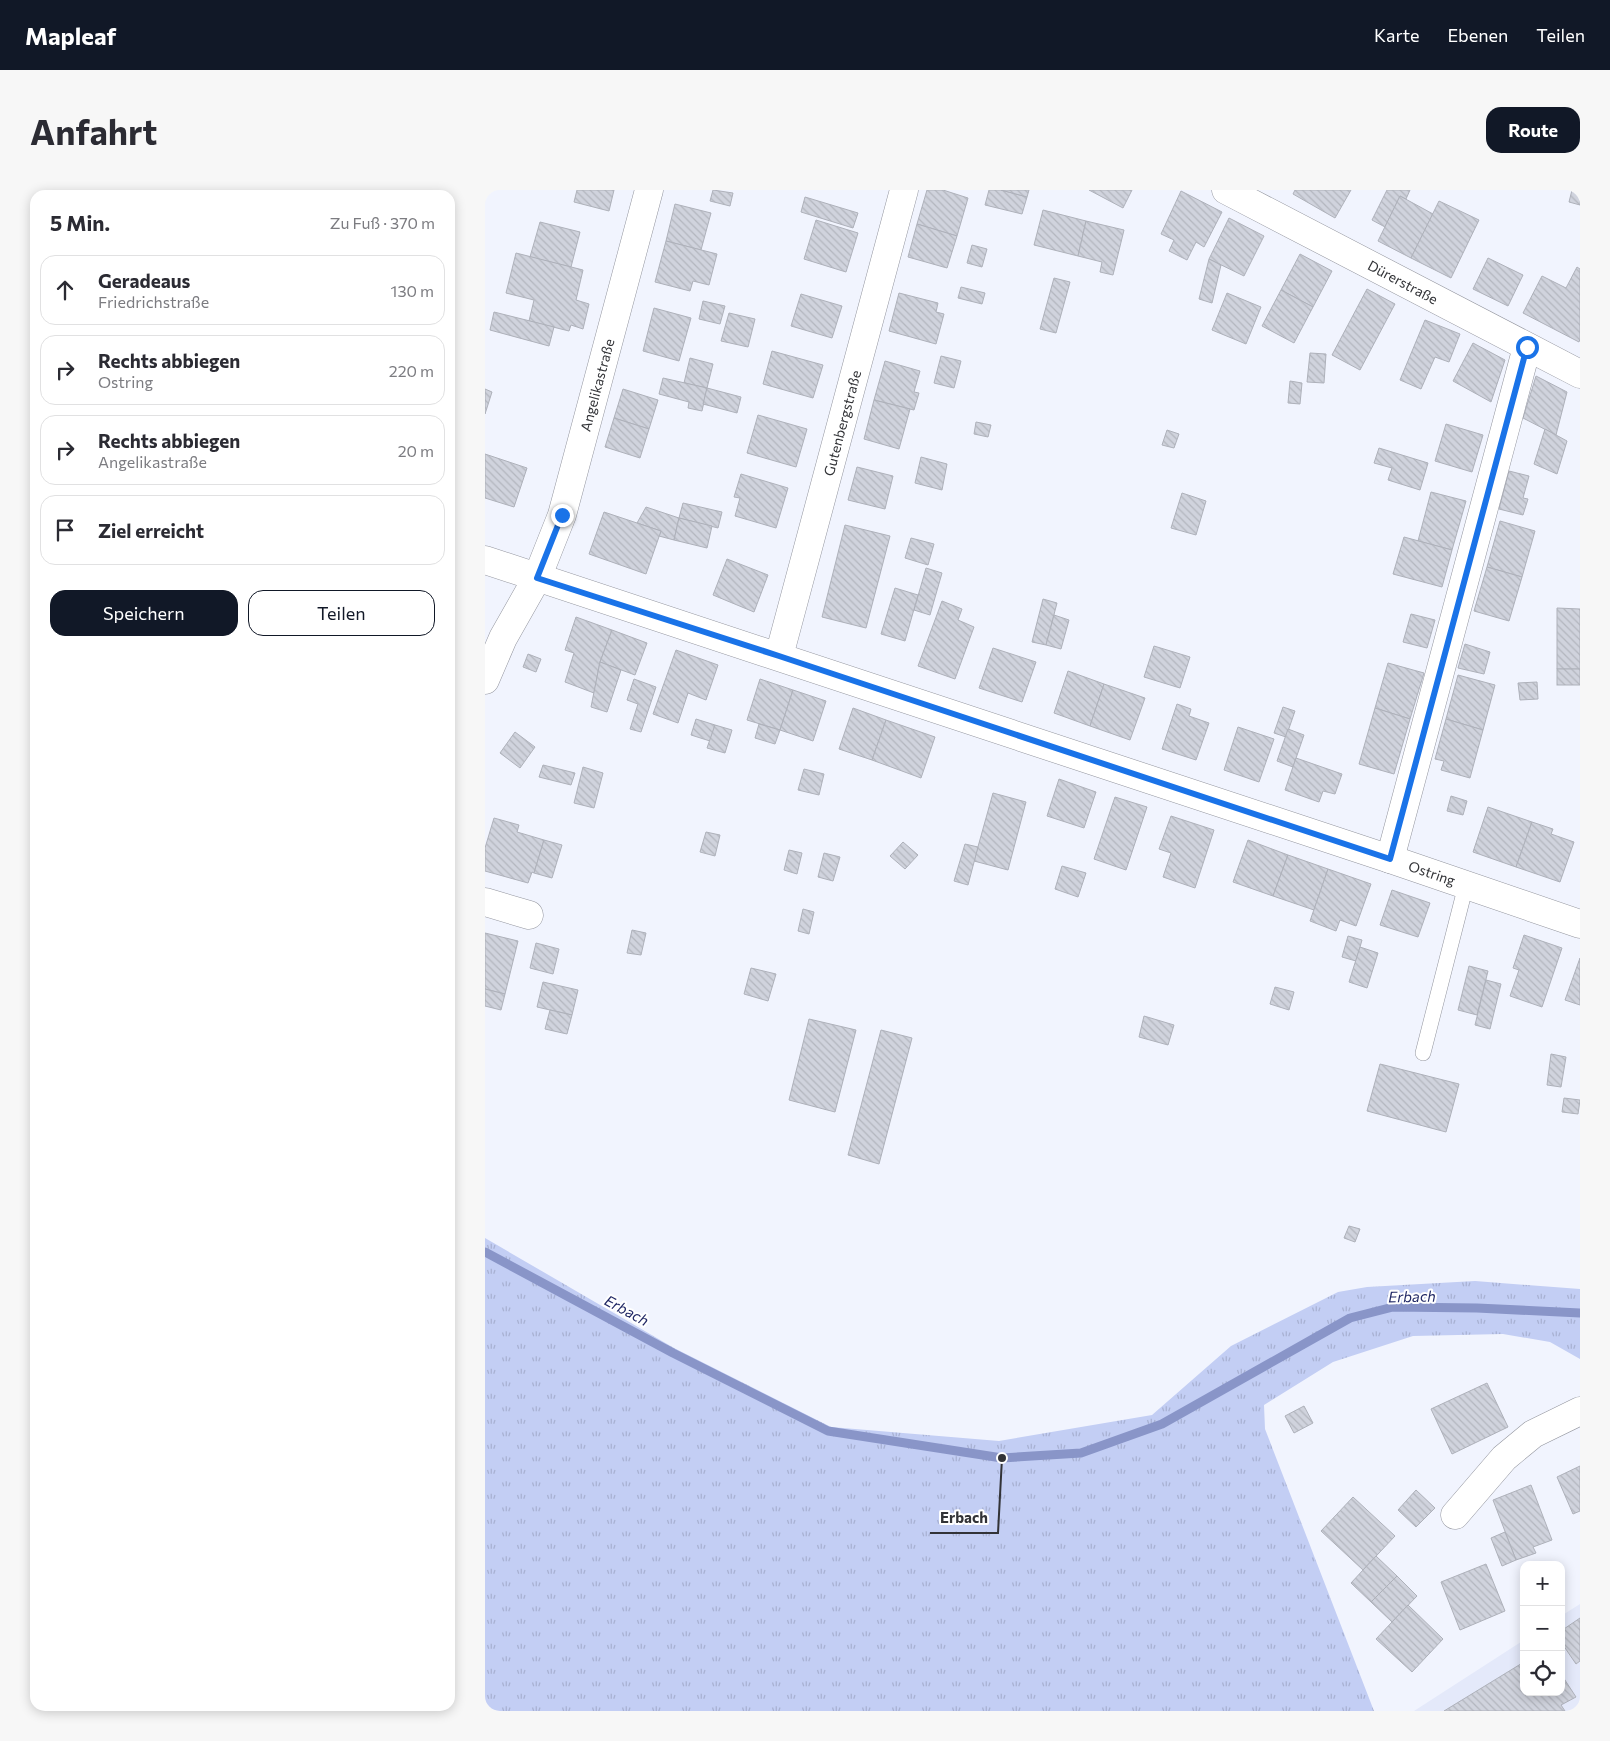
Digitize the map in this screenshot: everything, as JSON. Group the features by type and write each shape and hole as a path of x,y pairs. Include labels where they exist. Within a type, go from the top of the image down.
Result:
{"street":[{"name":"Angelikastraße","path":"485,680 503,638 537,578 562,515 649,190"},
{"name":"Gutenbergstraße","path":"779,656 904,190"},
{"name":"Dürerstraße","path":"1237,193 1580,374"},
{"path":"1390,859 1527,347"},
{"name":"Ostring","path":"485,560 1390,859 1580,924"},
{"path":"485,902 529,916"},
{"path":"1455,1516 1503,1458 1533,1434 1580,1411"}],"lane":[{"path":"1423,1053 1466,885"}],"shaded area":[{"path":"1580,1604 1580,1711 1414,1711 1520,1643 1520,1696 1565,1696 1565,1613"}],"green space":[{"path":"485,1238 674,1348 831,1427 999,1441 1152,1415 1231,1346 1338,1292 1367,1287 1475,1281 1580,1289 1580,1359 1550,1342 1503,1334 1413,1336 1333,1362 1264,1405 1265,1429 1374,1711 485,1711"}],"building":[{"path":"577,190 614,190 609,211 574,202"},
{"path":"713,190 733,193 730,206 710,201"},
{"path":"927,190 943,190 968,198 957,236 917,224"},
{"path":"989,190 1001,190 1027,197 1022,214 985,205"},
{"path":"1001,190 1029,190 1027,197"},
{"path":"1089,190 1132,190 1123,208"},
{"path":"1295,190 1351,190 1335,218 1293,194"},
{"path":"1387,190 1410,190 1406,199 1400,196 1385,227 1372,220"},
{"path":"1572,190 1580,190 1580,205 1569,202"},
{"path":"1181,191 1222,212 1204,247 1196,242 1187,260 1169,251 1174,240 1161,234"},
{"path":"1400,196 1433,214 1411,258 1378,241"},
{"path":"805,197 858,213 853,228 801,212"},
{"path":"1439,201 1479,220 1451,278 1411,258"},
{"path":"675,204 711,213 701,250 666,241"},
{"path":"1043,210 1086,221 1078,256 1034,245"},
{"path":"1229,218 1264,236 1244,276 1209,259"},
{"path":"816,220 858,233 846,272 804,259"},
{"path":"1086,221 1124,230 1113,275 1100,272 1102,262 1078,256"},
{"path":"540,222 580,232 571,267 530,257"},
{"path":"917,224 957,236 947,268 908,257"},
{"path":"666,241 717,254 709,285 693,281 690,291 655,282"},
{"path":"972,245 987,249 982,267 967,263"},
{"path":"516,253 583,270 576,300 589,304 583,329 571,325 569,331 529,321 534,300 506,293"},
{"path":"1300,254 1332,271 1313,307 1281,290"},
{"path":"1488,258 1523,275 1508,306 1473,289"},
{"path":"1209,259 1221,265 1212,303 1199,299"},
{"path":"1577,267 1580,269 1579,342 1523,313 1542,276 1566,288"},
{"path":"1054,278 1070,282 1056,333 1040,329"},
{"path":"961,287 985,293 982,304 958,298"},
{"path":"1367,289 1395,304 1360,370 1332,355"},
{"path":"1281,290 1313,307 1294,343 1262,326"},
{"path":"899,293 938,303 936,312 944,314 936,344 889,331"},
{"path":"1227,293 1261,307 1246,344 1212,330"},
{"path":"801,294 842,306 832,338 791,326"},
{"path":"703,301 725,306 720,324 699,319"},
{"path":"654,308 691,318 679,361 643,351"},
{"path":"494,312 554,327 549,346 490,330"},
{"path":"729,313 755,319 748,347 721,341"},
{"path":"1425,320 1460,334 1449,362 1435,357 1421,389 1400,380"},
{"path":"1473,343 1505,360 1491,402 1453,381"},
{"path":"772,351 823,365 813,398 763,384"},
{"path":"1310,353 1326,354 1324,383 1307,382"},
{"path":"941,356 961,361 954,388 934,383"},
{"path":"690,358 713,364 707,388 684,383"},
{"path":"885,361 920,371 914,392 919,393 914,410 874,400"},
{"path":"1536,376 1567,392 1556,435 1523,418"},
{"path":"663,378 707,388 702,411 688,408 689,402 659,394"},
{"path":"1290,381 1302,383 1300,404 1288,403"},
{"path":"707,388 741,397 737,413 703,404"},
{"path":"485,389 492,392 485,414"},
{"path":"623,389 658,400 649,429 614,418"},
{"path":"874,400 910,409 899,449 864,439"},
{"path":"758,415 807,429 796,467 747,453"},
{"path":"614,418 649,429 640,458 605,447"},
{"path":"976,422 991,425 988,437 974,434"},
{"path":"1446,424 1483,435 1472,472 1435,461"},
{"path":"1545,429 1567,441 1557,474 1534,464"},
{"path":"1167,430 1179,434 1174,448 1162,445"},
{"path":"1379,448 1428,463 1420,490 1388,480 1392,468 1374,463"},
{"path":"485,454 527,468 514,507 485,498"},
{"path":"921,457 947,464 942,490 915,483"},
{"path":"857,467 893,476 885,509 848,500"},
{"path":"1509,471 1529,476 1523,498 1528,499 1523,515 1499,509"},
{"path":"741,474 788,488 776,528 735,516 740,498 734,497"},
{"path":"1431,492 1466,501 1452,550 1418,541"},
{"path":"1182,493 1206,501 1196,535 1171,528"},
{"path":"683,503 722,512 718,528 679,518"},
{"path":"646,507 679,518 674,540 659,536 661,531 637,523"},
{"path":"604,512 661,531 646,574 589,554"},
{"path":"679,518 712,526 707,548 674,540"},
{"path":"1500,521 1535,531 1522,577 1487,567"},
{"path":"845,525 890,536 866,628 822,617"},
{"path":"1404,537 1452,550 1442,587 1393,574"},
{"path":"911,538 934,544 928,565 905,558"},
{"path":"727,559 768,575 754,612 713,595"},
{"path":"1487,567 1522,577 1509,621 1474,611"},
{"path":"926,568 942,573 930,615 914,610"},
{"path":"895,588 918,595 905,641 881,634"},
{"path":"1043,599 1057,603 1046,645 1032,642"},
{"path":"942,601 962,609 958,620 974,627 955,679 918,666"},
{"path":"1557,608 1580,609 1580,669 1557,669"},
{"path":"1411,614 1435,620 1427,648 1403,642"},
{"path":"1054,615 1069,620 1061,649 1046,645"},
{"path":"576,617 612,630 600,662 594,693 565,682 574,653 565,650"},
{"path":"612,630 647,643 635,675 600,662"},
{"path":"1465,644 1490,652 1484,674 1458,668"},
{"path":"1154,646 1190,657 1180,688 1144,677"},
{"path":"993,648 1036,662 1022,702 979,688"},
{"path":"676,650 718,665 706,700 688,693 678,723 653,714"},
{"path":"528,654 541,659 536,672 523,667"},
{"path":"600,662 621,670 607,712 591,707"},
{"path":"1388,663 1424,673 1410,719 1375,708"},
{"path":"1557,669 1580,669 1580,685 1557,685"},
{"path":"1068,671 1104,684 1090,726 1054,713"},
{"path":"1458,675 1495,685 1483,730 1446,719"},
{"path":"634,679 656,687 641,732 630,729 638,704 627,700"},
{"path":"760,679 793,690 780,730 747,720"},
{"path":"1537,682 1538,699 1520,700 1518,683"},
{"path":"1104,684 1145,698 1130,740 1090,726"},
{"path":"793,690 826,701 813,741 780,730"},
{"path":"1177,704 1191,709 1189,716 1209,723 1196,760 1162,749"},
{"path":"1283,707 1295,711 1286,737 1274,733"},
{"path":"853,708 886,720 872,760 839,749"},
{"path":"1375,708 1410,719 1394,774 1359,764"},
{"path":"696,719 715,725 710,741 691,735"},
{"path":"1446,719 1483,730 1470,778 1441,770 1444,761 1435,759"},
{"path":"886,720 935,737 921,778 872,760"},
{"path":"759,724 780,730 775,744 755,738"},
{"path":"715,725 732,730 725,753 707,748"},
{"path":"1238,727 1274,739 1259,782 1224,770"},
{"path":"1288,729 1304,735 1293,767 1277,761"},
{"path":"515,732 535,747 520,768 500,753"},
{"path":"1296,758 1342,774 1335,794 1323,791 1319,802 1285,790"},
{"path":"543,765 575,773 571,785 539,777"},
{"path":"583,767 603,773 594,808 574,803"},
{"path":"804,769 824,774 819,795 798,790"},
{"path":"1059,779 1096,792 1084,828 1047,816"},
{"path":"993,793 1026,802 1008,870 974,861"},
{"path":"1451,796 1467,801 1463,815 1447,811"},
{"path":"1115,797 1147,807 1126,870 1094,859"},
{"path":"1488,807 1532,822 1516,867 1473,852"},
{"path":"1171,816 1214,830 1195,888 1163,877 1171,853 1159,849"},
{"path":"494,818 519,825 517,832 544,840 534,873 532,872 528,883 485,871 485,848"},
{"path":"1532,822 1553,829 1551,834 1574,842 1560,882 1516,867"},
{"path":"706,832 720,835 715,856 700,852"},
{"path":"544,840 562,845 552,878 534,873"},
{"path":"1248,840 1288,855 1273,896 1233,882"},
{"path":"903,842 918,855 905,869 890,856"},
{"path":"965,844 978,847 968,885 954,881"},
{"path":"789,850 802,853 797,874 784,870"},
{"path":"824,853 840,857 833,881 818,877"},
{"path":"1288,855 1328,869 1314,910 1273,896"},
{"path":"1062,866 1086,873 1078,897 1055,889"},
{"path":"1328,869 1371,884 1356,926 1340,920 1336,931 1310,921"},
{"path":"1392,890 1430,903 1418,937 1380,925"},
{"path":"803,909 814,912 809,934 798,931"},
{"path":"632,930 646,933 641,955 627,953"},
{"path":"485,933 518,941 505,994 485,989"},
{"path":"1524,935 1562,948 1542,1007 1510,996 1519,970 1513,968"},
{"path":"1348,936 1362,940 1356,961 1342,957"},
{"path":"536,943 559,949 553,974 530,968"},
{"path":"1360,947 1378,953 1367,988 1349,982"},
{"path":"1580,958 1580,1005 1565,1000"},
{"path":"1469,966 1488,971 1477,1015 1458,1010"},
{"path":"751,968 776,974 768,1001 744,994"},
{"path":"1486,980 1501,984 1490,1029 1475,1025"},
{"path":"543,982 578,990 572,1015 537,1007"},
{"path":"1275,987 1294,992 1289,1010 1270,1004"},
{"path":"485,989 505,994 501,1010 485,1006"},
{"path":"550,1010 572,1015 567,1034 545,1029"},
{"path":"1144,1016 1174,1025 1168,1045 1139,1037"},
{"path":"809,1019 856,1030 835,1112 789,1100"},
{"path":"881,1030 912,1038 879,1164 848,1155"},
{"path":"1551,1054 1566,1057 1561,1087 1547,1085"},
{"path":"1380,1064 1459,1084 1446,1132 1367,1111"},
{"path":"1564,1098 1580,1100 1578,1114 1562,1112"},
{"path":"1349,1226 1360,1229 1355,1242 1344,1238"},
{"path":"1487,1383 1508,1427 1452,1454 1431,1409"},
{"path":"1304,1406 1313,1423 1294,1433 1285,1416"},
{"path":"1580,1466 1580,1511 1573,1514 1557,1477"},
{"path":"1531,1485 1552,1540 1533,1547 1536,1553 1516,1560 1493,1500"},
{"path":"1416,1490 1435,1508 1416,1527 1398,1510"},
{"path":"1353,1497 1395,1536 1363,1570 1321,1531"},
{"path":"1505,1532 1516,1560 1502,1566 1491,1538"},
{"path":"1376,1556 1397,1576 1371,1602 1351,1583"},
{"path":"1486,1564 1505,1611 1460,1630 1441,1582"},
{"path":"1397,1576 1417,1596 1392,1622 1371,1602"},
{"path":"1408,1605 1443,1639 1412,1672 1376,1639"},
{"path":"1580,1618 1580,1661 1576,1664 1565,1648 1565,1628"},
{"path":"1520,1664 1520,1696 1565,1696 1565,1680 1576,1697 1561,1705 1565,1711 1444,1711"}],"waterway":[{"name":"Erbach","path":"485,1252 673,1353 828,1431 1002,1458 1081,1453 1162,1424 1350,1318 1393,1307 1477,1308 1580,1313"}],"place":[{"name":"Erbach","path":"1002,1458"}],"route":[{"path":"562,515 537,578 779,656 1390,859 1527,347"}]}
